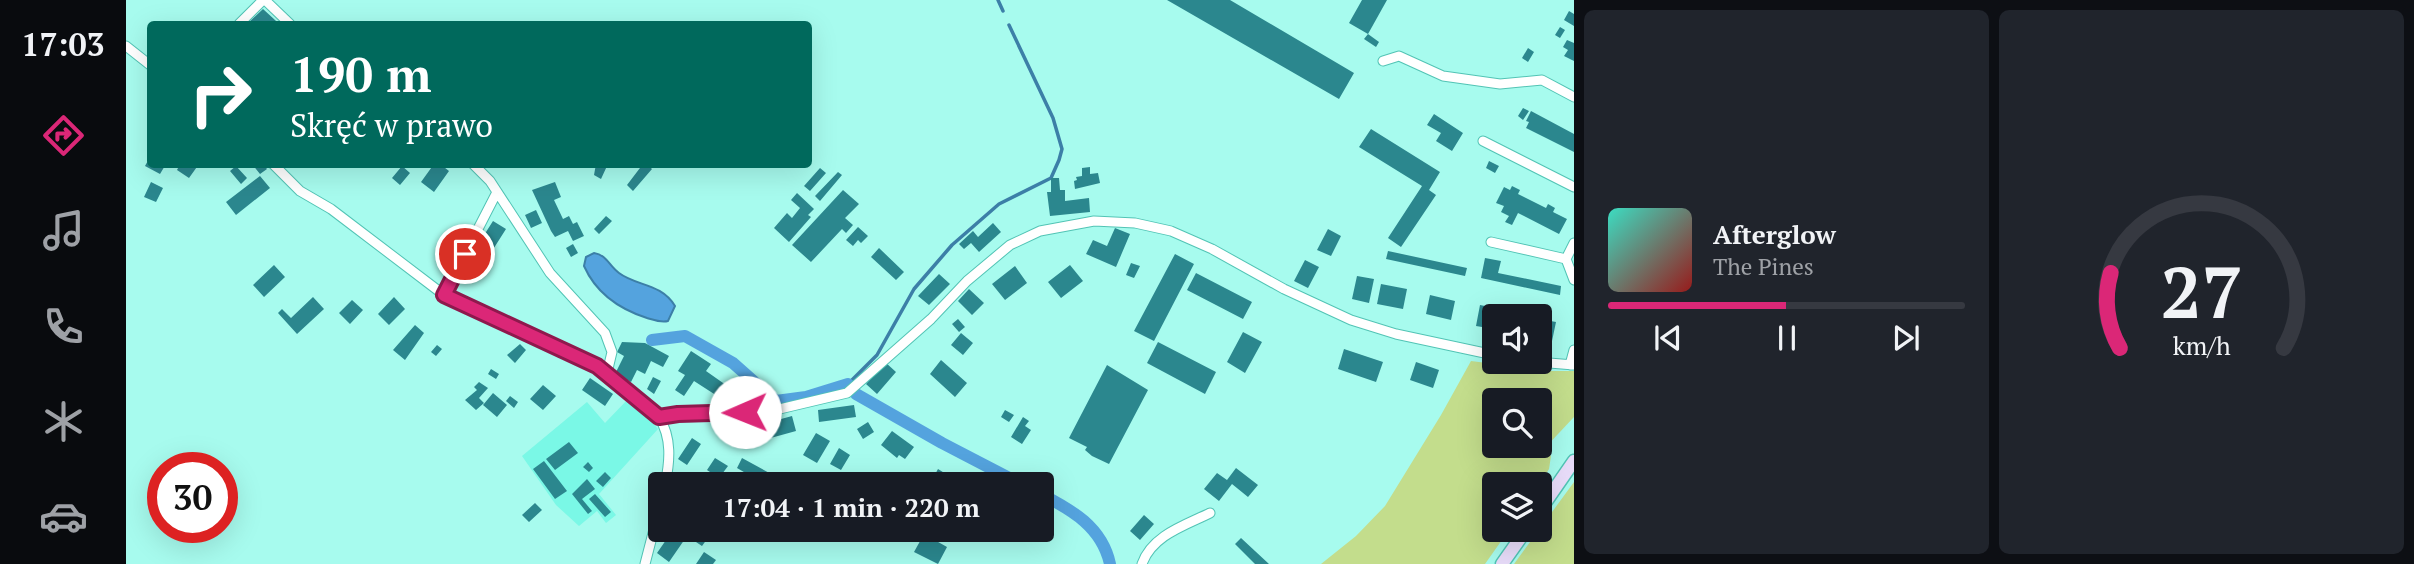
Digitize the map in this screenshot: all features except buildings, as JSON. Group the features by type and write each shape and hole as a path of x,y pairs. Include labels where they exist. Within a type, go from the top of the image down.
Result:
{"main road":[{"path":"1552,493 1571,466"},
{"path":"1502,564 1518,542"}],"street":[{"path":"242,21 264,0 287,21"},
{"path":"126,46 147,63"},
{"path":"1382,61 1399,56 1443,76 1500,84 1542,80 1574,97"},
{"path":"1483,141 1574,187"},
{"path":"277,168 300,191 331,209 444,295 586,360 607,373 659,417 667,433 669,445 667,472"},
{"path":"476,168 497,192 544,264 605,333 612,352 607,373"},
{"path":"444,295 497,192"},
{"path":"659,417 678,414 767,412 847,393 931,319 967,281 1010,245 1040,231 1094,221 1135,223 1171,231 1212,249 1284,289 1350,320 1396,334 1482,352"},
{"path":"1491,242 1566,260"},
{"path":"1574,243 1566,260 1574,281"},
{"path":"1552,363 1572,365 1574,350"},
{"path":"1571,466 1574,453"},
{"path":"1143,564 1148,552 1166,535 1210,513"},
{"path":"645,564 651,542"}],"shaded area":[{"path":"1471,361 1482,362 1482,374 1552,374 1552,371 1574,371 1574,417 1552,440 1552,388 1482,388 1482,458 1551,458 1547,472 1482,472 1482,542 1501,542 1485,564 1321,564 1356,536 1385,506"},
{"path":"630,397 658,429 599,494 616,515 606,523 597,511 579,526 556,505 522,456 587,402 605,423"},
{"path":"1574,482 1574,564 1514,564 1530,542 1552,542 1552,512"}],"water":[{"path":"594,253 605,258 626,277 663,293 675,306 668,321 658,321 637,314 618,305 602,292 584,266 586,257"}],"waterway":[{"path":"998,0 1003,11"},
{"path":"848,384 877,355 914,289 952,245 999,204 1051,178 1062,149 1053,118 1009,25"},
{"path":"652,340 685,336 733,363 776,401 806,397 848,384"},
{"path":"856,394 998,472"},
{"path":"1054,501 1074,513 1093,530 1106,551 1110,564"}],"route":[{"path":"465,254 444,295 597,366 659,417 745,412"}]}
